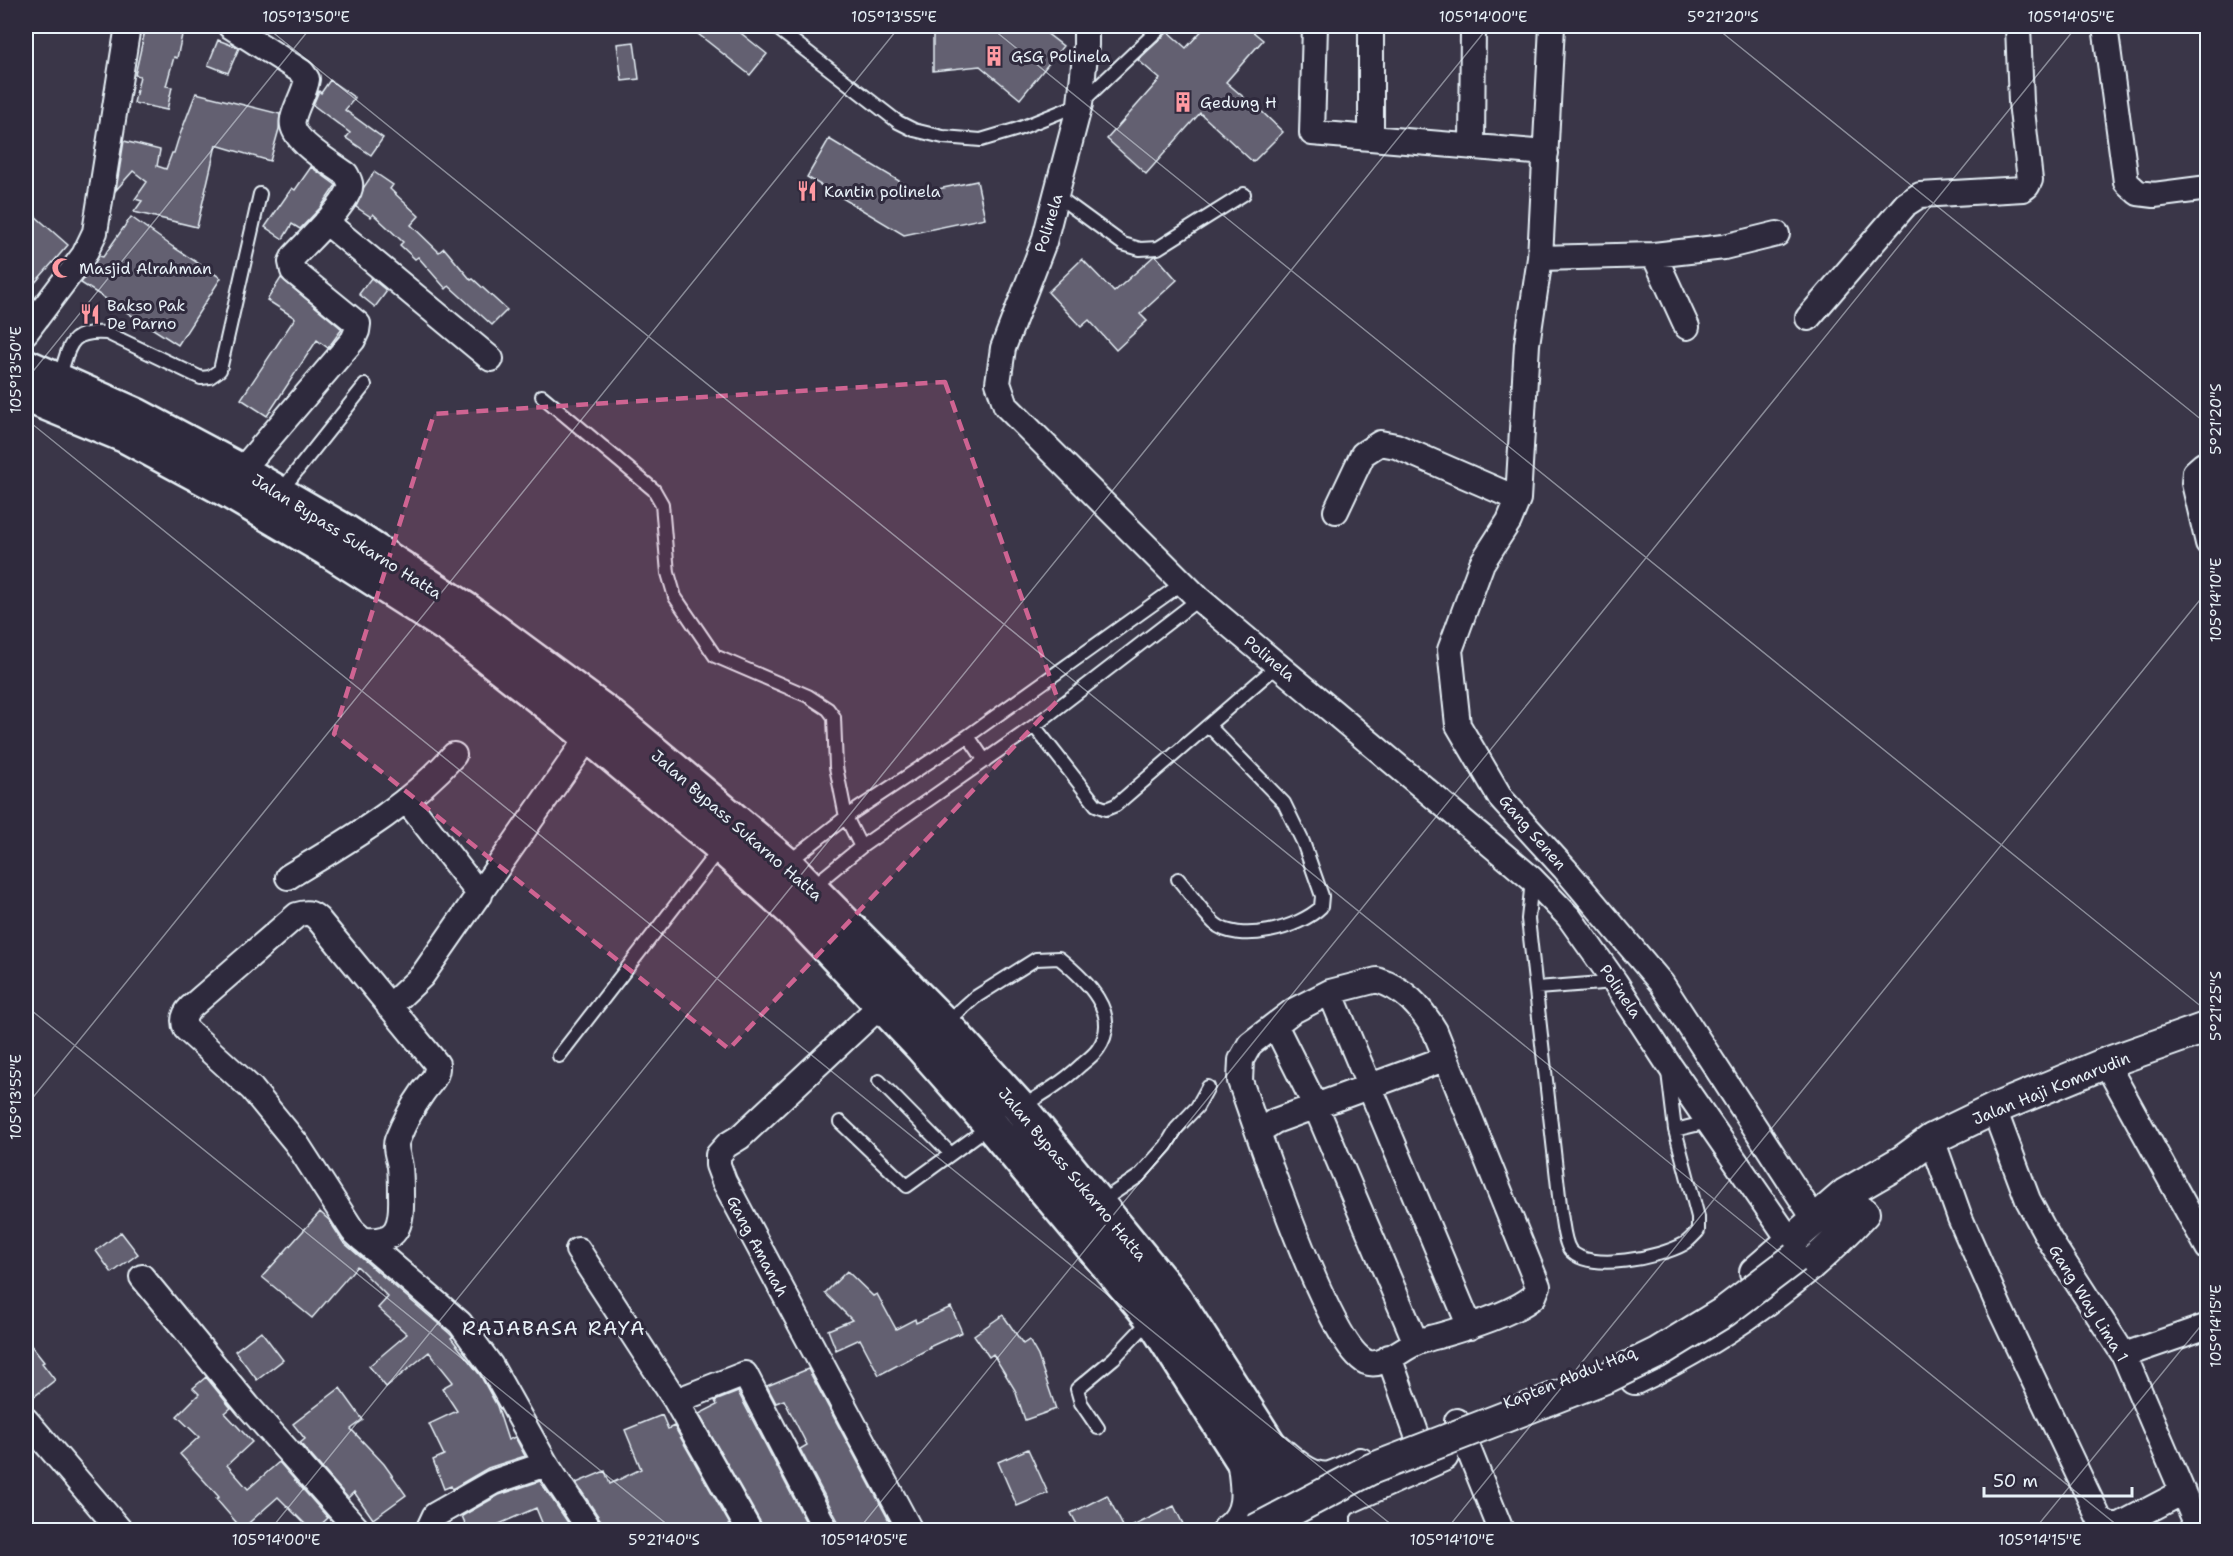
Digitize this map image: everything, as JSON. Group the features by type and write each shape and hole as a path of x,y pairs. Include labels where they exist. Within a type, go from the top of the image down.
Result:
{"highway":[{"name":"Jalan Bypass Sukarno Hatta","path":"26,366 48,393 230,492 327,549 451,628 589,736 721,846 793,911 882,1004 934,1036"},
{"name":"Jalan Bypass Sukarno Hatta","path":"48,393 136,415 241,471 346,532 465,609 610,716 812,887 934,1036 1005,1117 1152,1318 1254,1450 1324,1530"},
{"name":"Jalan Bypass Sukarno Hatta","path":"1005,1117 1098,1204 1176,1300 1254,1450 1287,1530"}],"street":[{"path":"26,332 84,255 95,232 128,26"},
{"path":"230,26 302,72 307,79 306,89 292,119 292,129 299,139 346,174 351,182 350,190 291,262 293,271 358,324 353,340 241,471"},
{"name":"Polinela","path":"1086,26 1080,104 1044,242 1003,348 998,383 1006,406 1191,590 1532,879 1569,917 1616,982 1667,1062 1796,1251"},
{"path":"1315,26 1312,133 1546,153"},
{"path":"1371,26 1371,138"},
{"path":"1472,147 1473,26"},
{"name":"Gang Senen","path":"1552,26 1540,258 1527,344 1518,499 1509,521 1482,563 1450,651 1458,725 1502,800 1565,869 1662,984 1815,1220"},
{"path":"1808,318 1906,204 1920,195 2023,189 2027,186 2030,180 2021,102 2018,26"},
{"path":"2105,26 2126,182 2138,194 2154,195 2208,188"},
{"path":"326,222 491,359"},
{"path":"1540,258 1654,255 1724,248 1777,234"},
{"path":"1654,255 1687,327"},
{"path":"1336,511 1363,454 1380,443 1396,446 1518,499"},
{"path":"2208,465 2203,465 2195,472 2194,483 2208,543"},
{"path":"389,1007 422,976 589,736"},
{"path":"288,877 407,801 454,755"},
{"path":"407,801 480,895"},
{"path":"363,1240 379,1242 391,1236 399,1226 402,1214 400,1168 396,1143 423,1092 433,1081 438,1071 437,1064 318,919 309,913 304,913 297,915 187,1011 183,1021 186,1029 252,1089 297,1144 345,1219 363,1240 460,1323 492,1366 546,1464 590,1530"},
{"path":"1377,980 1394,986 1423,1011 1435,1031 1444,1059 1538,1286 1530,1300 1470,1327 1416,1342 1374,1364 1358,1356 1333,1318 1306,1260 1240,1081 1241,1060 1250,1044 1293,1011 1330,992 1377,980"},
{"path":"1330,992 1470,1327"},
{"name":"Gang Amanah","path":"882,1004 740,1137 727,1145 718,1155 718,1165 724,1181 806,1338 910,1530"},
{"path":"1275,1025 1316,1107 1416,1342"},
{"name":"Jalan Haji Komarudin","path":"1855,1204 1889,1184 1902,1161 1932,1139 1994,1109 2106,1063 2208,1028"},
{"path":"1258,1132 1275,1121 1444,1059"},
{"path":"2106,1063 2208,1248"},
{"name":"Gang Way Lima 1","path":"1994,1109 2028,1200 2049,1239 2124,1355 2199,1530"},
{"path":"1932,1139 1969,1238 2099,1518 2109,1525 2120,1525 2183,1492"},
{"path":"1255,1530 1371,1469 1608,1377 1657,1353 1724,1312 1855,1204"},
{"name":"Kapten Abdul Haq","path":"1254,1450 1297,1466 1312,1475 1349,1482 1461,1433 1605,1394 1674,1345 1721,1297 1772,1259 1796,1251 1815,1220 1855,1204"},
{"name":"Kapten Abdul Haq","path":"1674,1345 1751,1312 1838,1241 1855,1204"},
{"path":"578,1250 676,1401 749,1530"},
{"path":"142,1277 248,1406 358,1530"},
{"path":"2124,1355 2208,1326"},
{"path":"1389,1358 1418,1438"},
{"path":"676,1401 745,1374 826,1530"},
{"path":"26,1420 120,1530"},
{"path":"1461,1433 1501,1530"},
{"name":"Kapten Abdul Haq","path":"1335,1530 1335,1512 1349,1482 1418,1438 1461,1433"},
{"path":"1228,1530 1240,1520 1246,1501 1254,1450"},
{"path":"428,1530 435,1515 483,1487 546,1464"}],"lane":[{"path":"774,26 898,122 914,130 944,137 981,140 1018,129 1080,104 1162,26"},
{"path":"48,393 73,340 91,331 107,333 201,378 210,377 220,370 260,194"},
{"path":"1056,195 1123,244 1140,249 1158,248 1245,194"},
{"path":"280,493 364,385"},
{"path":"542,396 654,490 662,504 668,573 675,597 715,656 808,696 828,709 834,717 836,767 846,817 861,847"},
{"path":"812,887 861,847 1034,726 1191,590"},
{"path":"786,864 846,817 1191,590"},
{"path":"1034,726 1096,805 1106,809 1116,805 1278,665"},
{"path":"1178,879 1214,923 1229,932 1247,933 1280,928 1314,915 1321,907 1322,896 1303,842 1284,803 1209,726"},
{"path":"968,736 985,761"},
{"path":"559,1056 721,846"},
{"path":"1532,879 1528,919 1561,1214 1568,1248 1579,1258 1616,1263 1664,1253 1686,1243 1698,1231 1698,1217 1675,1130 1667,1062"},
{"path":"840,1122 907,1186 950,1153 1059,1085 1098,1050 1107,1023 1104,1009 1093,990 1077,972 1059,958 1036,958 974,998 934,1036"},
{"path":"1537,988 1616,982"},
{"path":"879,1081 950,1153"},
{"path":"1098,1204 1139,1176 1166,1146 1176,1129 1197,1107 1208,1087"},
{"path":"1675,1130 1708,1122"},
{"path":"1098,1428 1081,1403 1077,1389 1114,1358 1152,1318"}],"highlighted area":[{"path":"945,382 1058,700 729,1049 334,734 434,414"}],"building":[{"path":"146,26 184,26 177,58 174,57 166,86 172,87 167,110 134,103 140,76 135,75"},
{"path":"688,26 732,26 767,54 750,75"},
{"name":"GSG Polinela","path":"933,26 1037,26 1063,46 1020,99 980,66 933,71"},
{"name":"Gedung H","path":"1206,26 1246,26 1263,40 1226,82 1255,105 1283,132 1253,162 1200,113 1146,174 1107,139 1160,79 1138,60 1168,32 1186,48"},
{"path":"218,40 239,48 228,73 208,65"},
{"path":"634,42 639,79 622,81 617,44"},
{"path":"330,80 355,98 345,110 383,138 371,155 346,138 350,133 313,105 319,91 321,93"},
{"path":"196,93 280,114 279,129 270,161 216,145 197,227 134,212 142,201 135,199 147,182 133,171 116,190 124,141 160,150 157,166 166,169"},
{"path":"829,139 919,193 977,181 985,218 904,235 807,177"},
{"path":"311,167 336,185 321,207 300,229 292,224 283,239 265,227 292,188 295,190"},
{"path":"374,172 393,185 390,189 419,216 411,225 439,252 444,248 471,280 473,279 507,310 492,325 449,286 446,289 418,257 415,259 400,245 403,242 373,214 371,217 356,207 364,187"},
{"path":"26,208 68,245 26,293"},
{"path":"131,217 221,278 178,345 81,283 99,256 103,257"},
{"path":"1154,256 1177,280 1140,314 1147,321 1116,350 1089,320 1081,327 1048,292 1082,259 1114,292"},
{"path":"281,278 342,329 328,348 317,340 267,416 241,399 295,318 267,300"},
{"path":"371,278 387,291 375,307 359,294"},
{"path":"320,1212 329,1220 343,1242 453,1337 451,1338 480,1375 497,1406 508,1440 515,1437 525,1456 488,1468 452,1489 451,1486 444,1489 433,1460 444,1455 429,1424 457,1411 442,1388 453,1382 429,1352 386,1387 369,1366 407,1334 378,1308 388,1297 357,1266 312,1318 262,1277"},
{"path":"121,1232 138,1254 112,1273 96,1251"},
{"path":"847,1271 873,1296 877,1294 896,1329 915,1319 916,1323 951,1307 962,1332 929,1347 879,1375 860,1339 836,1350 828,1330 852,1320 825,1293"},
{"path":"1003,1315 1023,1344 1029,1340 1038,1356 1056,1409 1025,1420 1015,1390 993,1354 989,1357 974,1335"},
{"path":"261,1331 283,1360 257,1380 235,1351"},
{"path":"26,1339 55,1380 26,1403"},
{"path":"808,1369 894,1530 840,1530 839,1523 800,1449 807,1445 784,1400 776,1403 767,1386"},
{"path":"206,1377 231,1408 225,1413 252,1442 227,1465 248,1489 279,1462 328,1518 315,1530 311,1530 278,1497 242,1529 216,1499 219,1497 180,1454 199,1437 177,1416 199,1394 193,1388"},
{"path":"340,1388 363,1420 351,1429 384,1464 406,1495 373,1519 354,1492 348,1498 300,1443 305,1439 293,1424"},
{"path":"738,1392 810,1530 763,1530 699,1414 717,1405 715,1401"},
{"path":"662,1415 668,1429 674,1426 733,1530 604,1530 602,1522 576,1483 605,1471 610,1484 641,1469 625,1430"},
{"path":"1028,1449 1048,1493 1017,1506 998,1462"},
{"path":"540,1481 573,1530 545,1530 536,1508 499,1524 502,1530 468,1530 462,1516 499,1495"},
{"path":"1107,1495 1125,1530 1080,1530 1071,1513"},
{"path":"1174,1506 1186,1530 1125,1530"}],"place":[{"name":"GSG Polinela","path":"994,56"},
{"name":"Gedung H","path":"1183,102"},
{"name":"Kantin polinela","path":"807,191"},
{"name":"Masjid Alrahman","path":"62,268"},
{"name":"Bakso Pak De Parno","path":"90,314"}],"district":[{"name":"RAJABASA RAYA","path":"554,1328"}]}
